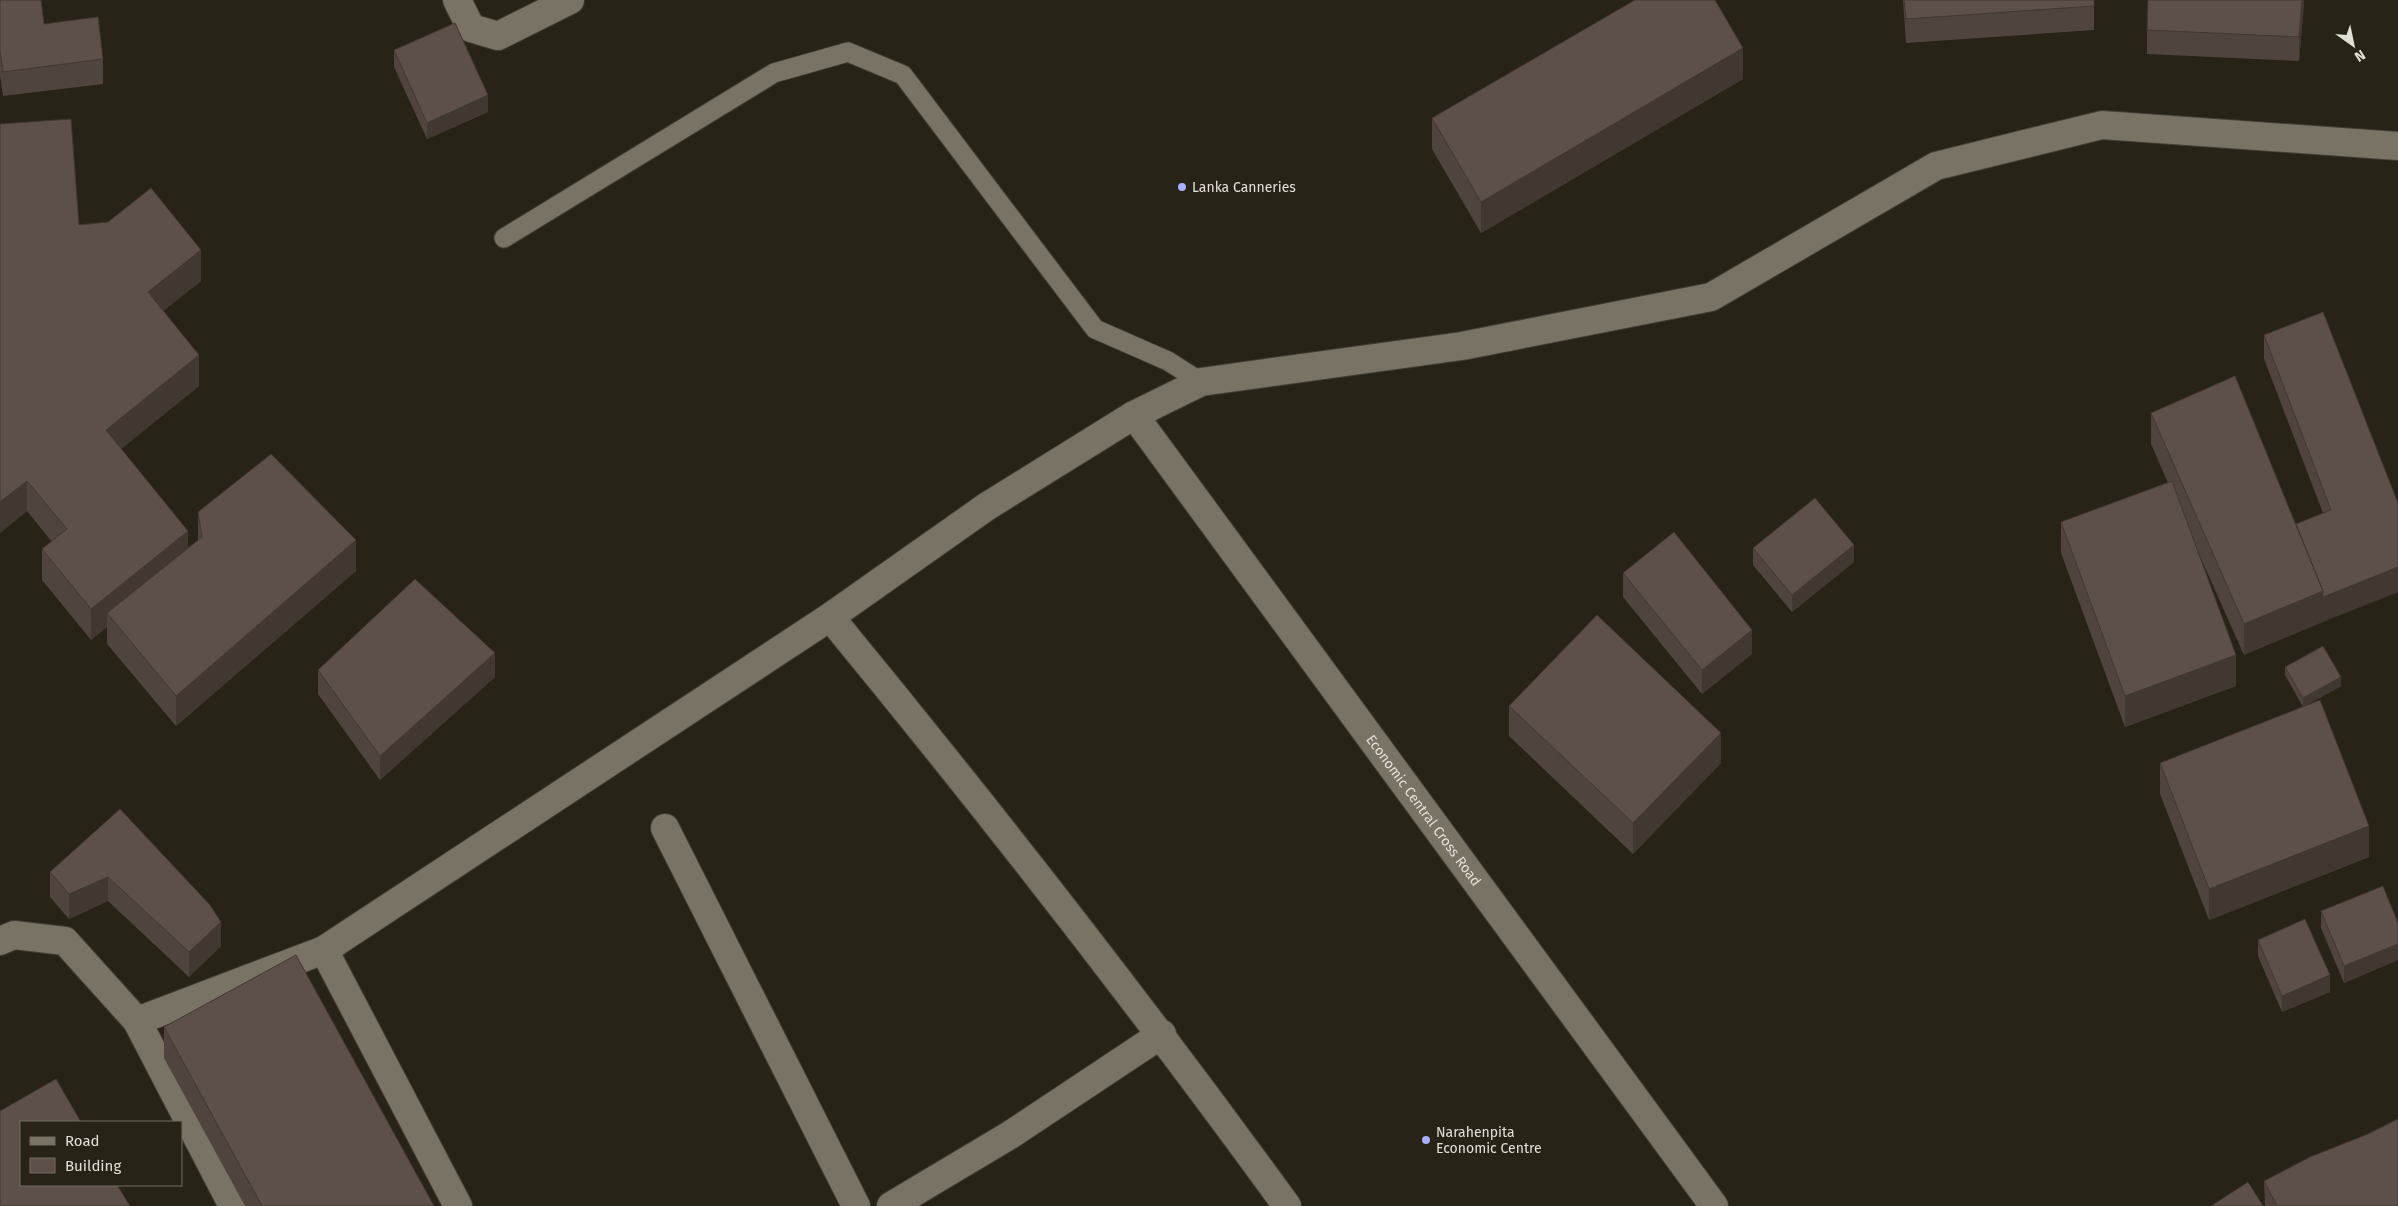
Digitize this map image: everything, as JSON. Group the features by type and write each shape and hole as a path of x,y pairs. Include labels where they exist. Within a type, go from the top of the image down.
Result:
{"street":[{"path":"458,0 471,28 498,36 570,0"},
{"path":"137,1021 324,950 830,617 986,507 1134,415 1201,382 1462,346 1711,297 1936,166 2102,125 2398,146"},
{"name":"Economic Central Cross Road","path":"1134,415 1714,1206"},
{"path":"830,617 912,717 1162,1034 1287,1206"},
{"path":"665,828 856,1206"},
{"path":"0,941 14,936 65,942 137,1021 233,1206"},
{"path":"324,950 458,1206"},
{"path":"891,1206 1010,1135 1162,1034"}],"lane":[{"path":"504,238 774,73 848,52 903,75 1095,329 1168,361 1201,382"}],"building":[{"path":"0,0 41,0 44,24 98,17 103,59 3,72 0,51"},
{"path":"1635,0 1715,0 1743,48 1481,202 1432,118"},
{"path":"1904,0 2094,0 2094,6 1906,19"},
{"path":"2148,0 2302,0 2299,37 2147,30"},
{"path":"455,23 488,95 427,123 394,50"},
{"path":"71,119 79,225 108,222 151,188 201,250 148,292 199,355 106,430 188,531 91,609 42,549 67,529 27,481 0,502 0,124"},
{"path":"2323,312 2398,503 2398,567 2323,597 2323,591 2296,524 2331,510 2264,335"},
{"path":"2235,376 2323,591 2244,624 2151,413"},
{"path":"271,454 356,540 176,696 107,613 202,537 198,512"},
{"path":"2172,481 2236,655 2125,696 2061,522"},
{"path":"1815,498 1854,545 1792,595 1753,548"},
{"path":"1674,532 1752,630 1702,670 1623,573"},
{"path":"415,579 495,653 380,756 318,670"},
{"path":"1597,615 1721,733 1633,823 1509,706"},
{"path":"2323,646 2341,677 2303,698 2285,667"},
{"path":"2320,700 2369,826 2209,889 2160,763"},
{"path":"120,809 210,905 221,922 189,952 108,877 69,894 50,872"},
{"path":"2383,886 2398,923 2398,944 2344,966 2321,911"},
{"path":"2305,919 2330,975 2282,996 2258,940"},
{"path":"296,955 434,1206 262,1206 164,1027"},
{"path":"56,1079 80,1121 20,1121 20,1186 118,1186 130,1206 0,1206 0,1111"},
{"path":"2398,1119 2398,1206 2277,1206 2264,1181 2310,1157 2368,1134"},
{"path":"2248,1182 2263,1206 2211,1206"}],"place":[{"name":"Lanka Canneries","path":"1182,187"},
{"name":"Narahenpita Economic Centre","path":"1426,1140"}]}
